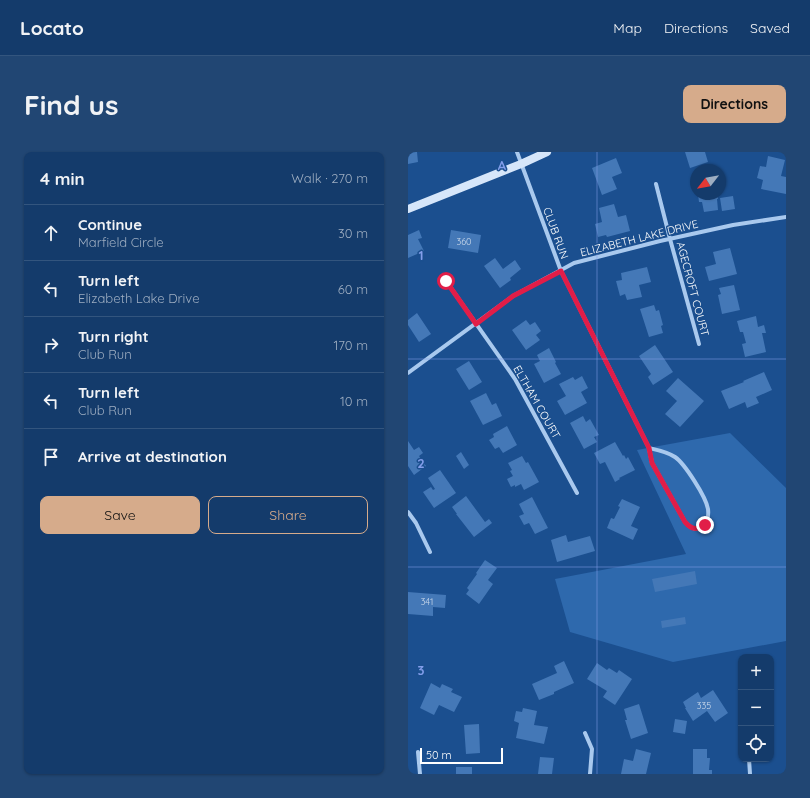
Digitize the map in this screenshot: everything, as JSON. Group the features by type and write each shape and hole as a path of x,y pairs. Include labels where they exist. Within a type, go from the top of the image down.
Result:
{"main road":[{"path":"408,209 521,164 547,152"}],"street":[{"name":"CLUB RUN","path":"517,152 561,271 649,448 652,463 689,527 695,529 705,525 708,517 708,508 691,475 675,456 649,448"},
{"name":"AGECROFT COURT","path":"656,184 699,344"},
{"name":"ELIZABETH LAKE DRIVE","path":"408,373 513,296 574,263 733,225 786,217"},
{"name":"ELTHAM COURT","path":"446,281 515,379 577,493"},
{"path":"408,512 416,523 430,552"},
{"path":"585,733 592,749 590,774"},
{"path":"418,752 420,774"},
{"path":"749,762 750,774"}],"shaded area":[{"path":"730,433 786,488 786,641 673,662 570,632 555,579 686,554 637,450"}],"building":[{"path":"408,152 417,152 418,162 408,164"},
{"path":"685,152 705,152 708,162 702,164 690,164 690,168"},
{"path":"768,156 785,160 781,176 786,177 786,194 761,189 763,180 757,178 760,166 766,167"},
{"path":"616,158 622,173 612,177 617,189 602,195 592,168"},
{"path":"733,196 735,209 722,211 720,200 726,200 726,197"},
{"path":"699,200 717,200 718,210 704,212 702,202 699,202"},
{"path":"614,204 618,217 626,215 630,231 607,237 606,235 598,237 595,224 602,222 599,208"},
{"path":"419,230 422,238 418,239 424,251 408,258 408,235"},
{"path":"451,230 481,235 478,253 448,248"},
{"path":"730,248 737,274 709,281 705,267 716,264 713,252"},
{"path":"495,258 503,269 515,260 521,269 510,278 511,280 500,288 484,266"},
{"path":"647,267 651,282 639,285 642,297 627,300 625,294 620,296 616,281 622,280 621,273"},
{"path":"734,285 740,310 722,314 718,295 721,294 719,288"},
{"path":"654,305 656,311 659,310 663,325 661,326 663,333 649,337 640,309"},
{"path":"417,313 431,334 419,342 408,325 408,320"},
{"path":"756,316 758,327 764,325 766,333 762,333 766,352 745,357 742,344 746,343 743,332 740,332 737,321"},
{"path":"526,320 530,325 535,322 541,331 536,335 540,340 526,350 512,330"},
{"path":"655,345 673,372 653,385 648,377 651,374 639,356"},
{"path":"549,348 561,374 544,383 534,364 540,361 537,355"},
{"path":"469,361 482,382 469,390 456,369"},
{"path":"764,372 772,390 756,397 759,403 747,408 745,402 729,409 721,391"},
{"path":"582,376 588,388 581,392 587,403 565,415 557,401 566,396 559,384 573,377 575,380"},
{"path":"678,378 704,401 680,427 665,414 677,401 666,391"},
{"path":"486,393 492,405 496,403 502,416 483,425 470,401"},
{"path":"583,416 586,422 590,419 599,435 594,437 597,442 584,449 570,423"},
{"path":"507,426 517,445 503,453 499,447 495,449 489,440 494,437 493,434"},
{"path":"408,441 414,450 419,447 423,453 419,456 426,466 414,475 408,466"},
{"path":"615,442 623,456 624,455 626,459 628,457 635,470 619,478 620,479 615,482 605,462 600,464 594,453"},
{"path":"461,452 469,465 464,469 456,456"},
{"path":"522,456 526,463 528,462 539,482 524,490 521,484 511,487 507,479 513,476 510,471 512,470 508,463"},
{"path":"440,470 456,493 434,508 423,492 431,487 433,490 435,489 428,478"},
{"path":"466,496 485,522 489,519 492,523 474,537 452,507"},
{"path":"532,497 548,528 535,534 529,523 524,525 519,516 524,514 519,504"},
{"path":"622,499 640,507 631,526 638,529 633,540 607,528 611,518 614,519"},
{"path":"566,535 568,542 590,536 595,551 557,562 551,540"},
{"path":"485,560 497,568 488,580 493,584 479,604 466,594 469,590 467,588"},
{"path":"695,571 697,584 655,592 652,579"},
{"path":"408,592 446,595 445,608 433,607 433,616 408,614"},
{"path":"685,617 686,624 662,628 661,621"},
{"path":"564,661 574,683 539,700 532,684 557,673 554,666"},
{"path":"597,663 607,670 609,668 617,673 619,670 632,679 615,705 603,697 607,691 587,679"},
{"path":"431,683 440,688 442,684 453,689 451,692 462,697 454,712 439,705 434,715 420,708"},
{"path":"713,690 728,713 715,722 707,711 693,721 683,702 698,692 701,698"},
{"path":"639,704 648,733 631,739 625,720 627,720 624,709"},
{"path":"523,708 537,711 534,725 548,727 544,744 516,738 519,723 514,721 516,711 522,712"},
{"path":"675,719 687,721 685,734 673,732"},
{"path":"479,724 480,753 466,754 464,725"},
{"path":"636,749 651,753 646,774 621,774 624,759 633,761"},
{"path":"693,749 707,749 707,758 710,758 709,770 712,770 712,774 693,774"},
{"path":"540,757 554,758 552,774 538,774"},
{"path":"456,767 472,767 472,774 456,774"}],"route":[{"path":"446,281 476,324 513,296 561,271 649,448 652,463 685,522 689,527 695,529 705,525"}]}
